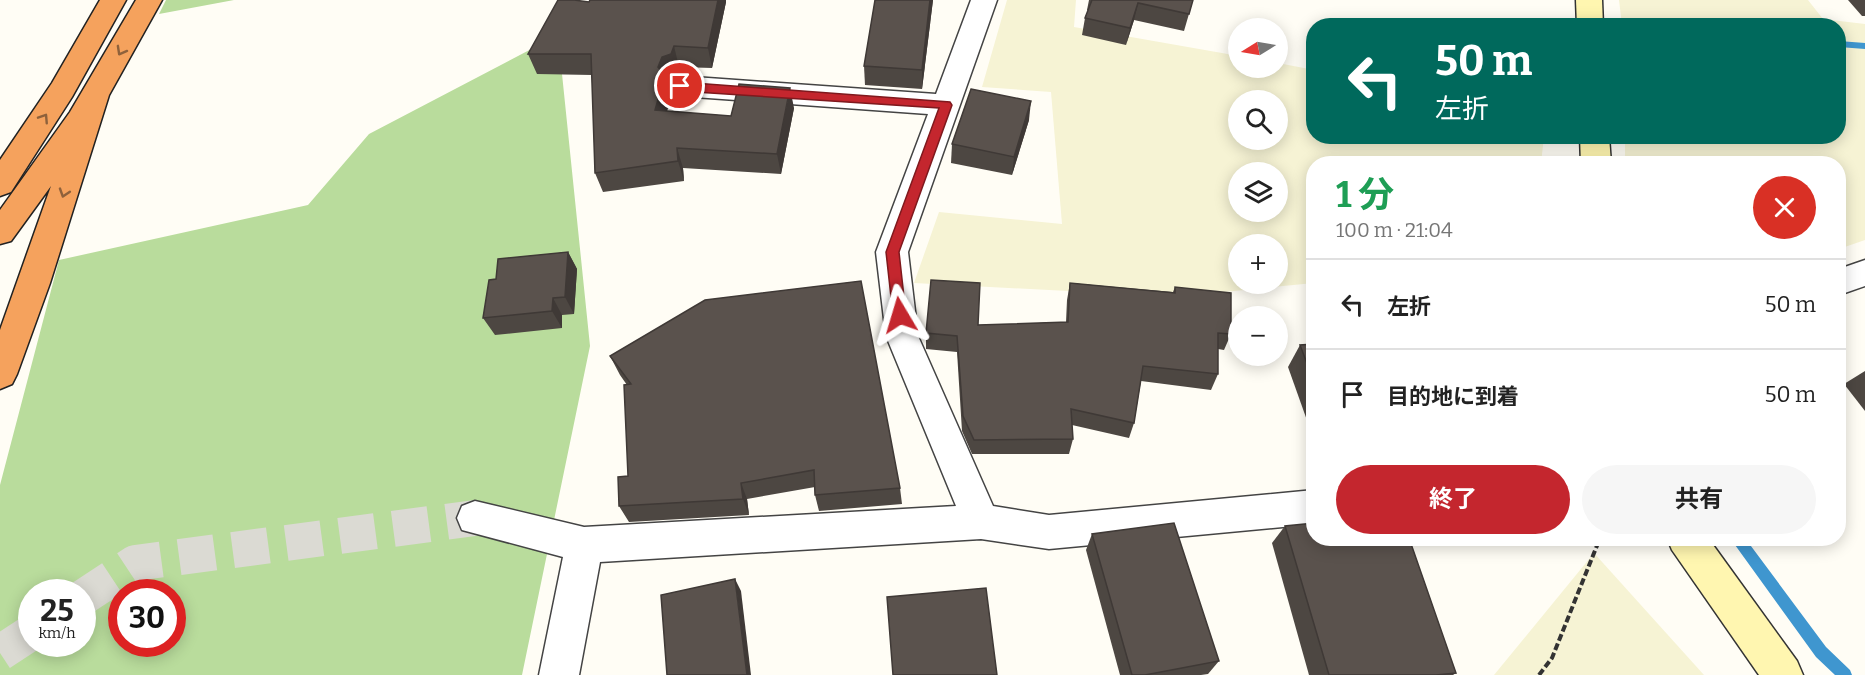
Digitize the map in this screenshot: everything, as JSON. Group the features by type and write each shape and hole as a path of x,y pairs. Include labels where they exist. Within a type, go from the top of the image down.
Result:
{"highway":[{"path":"0,184 62,90 113,0"},
{"path":"0,232 36,188 96,98 149,0"},
{"path":"0,374 96,98"}],"street":[{"path":"981,522 902,336 892,252 984,0"},
{"path":"680,86 946,105"},
{"path":"1846,280 1865,273"},
{"path":"475,518 584,545 981,522 1049,532 1306,508"},
{"path":"559,675 584,545"},
{"path":"1691,546 1783,675"}],"path":[{"path":"1539,675 1552,658 1597,546"}],"shaded area":[{"path":"1007,0 1076,0 1074,27 1228,54 1228,78 1288,78 1288,65 1306,68 1306,144 1543,144 1542,156 1306,156 1306,284 1288,286 1288,234 1228,234 1228,292 1143,300 1068,291 914,283 939,212 1062,224 1051,92 982,87"},
{"path":"1619,0 1808,0 1822,18 1621,18"},
{"path":"1846,22 1865,24 1865,240 1846,247 1846,156 1625,156 1625,144 1846,144"},
{"path":"1594,553 1704,675 1494,675"}],"green space":[{"path":"166,0 234,0 159,14"},
{"path":"558,35 590,346 522,675 0,675 0,485 59,260 308,205 369,134"}],"building":[{"path":"558,0 589,2 590,0 718,0 708,48 674,46 671,54 662,57 658,67 665,75 655,110 731,116 739,84 790,88 777,154 677,148 678,161 595,173 591,54 528,54"},
{"path":"875,0 930,0 922,70 864,66"},
{"path":"1092,0 1193,0 1189,14 1138,3 1130,28 1085,18"},
{"path":"971,89 1031,101 1014,157 952,144"},
{"path":"568,252 565,297 553,298 552,311 483,318 489,280 496,279 498,259"},
{"path":"931,280 980,283 978,325 1068,322 1070,283 1175,293 1175,287 1231,294 1231,306 1228,306 1228,334 1218,333 1218,374 1143,366 1134,423 1071,409 1073,439 974,440 963,416 957,336 926,333"},
{"path":"861,281 900,488 815,495 814,470 741,483 743,499 619,506 618,477 628,476 624,385 631,384 610,356 705,300"},
{"path":"1300,345 1306,345 1306,361"},
{"path":"1174,523 1219,661 1145,675 1132,675 1092,534"},
{"path":"1306,524 1306,546 1412,546 1456,673 1329,675 1285,526"},
{"path":"735,579 747,675 667,675 661,595"},
{"path":"986,588 997,675 893,675 887,597"}],"waterway":[{"path":"1846,45 1865,46"},
{"path":"1743,546 1821,652 1845,675"}],"tunnel":[{"path":"96,589 135,563 475,518"},
{"path":"0,653 18,641"}],"route":[{"path":"680,86 946,105 892,252 900,315"}]}
